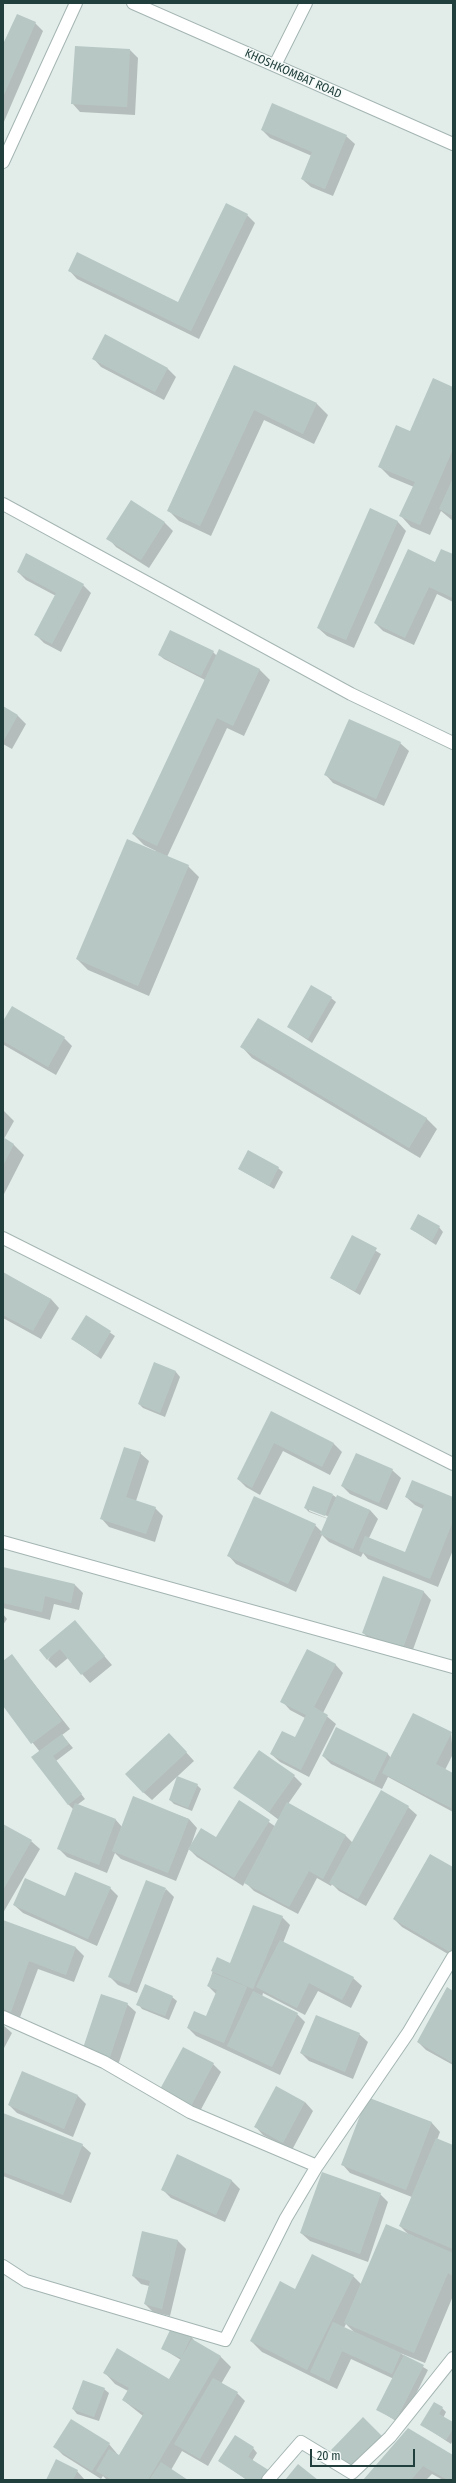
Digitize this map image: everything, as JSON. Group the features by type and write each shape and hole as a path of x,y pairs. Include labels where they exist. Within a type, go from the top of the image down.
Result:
{"street":[{"path":"3,162 76,3"},
{"name":"KHOSHKOMBAT ROAD","path":"133,3 453,144"},
{"path":"275,65 306,3"},
{"path":"3,504 351,694 453,742"},
{"path":"3,1238 453,1464"},
{"path":"3,1542 453,1667"},
{"path":"3,2266 26,2281 225,2340 286,2218 317,2166 408,2032 453,1957"},
{"path":"3,2017 104,2062 190,2112 317,2166"},
{"path":"268,2480 301,2442 352,2473 390,2437 453,2358"}],"building":[{"path":"17,14 36,22 3,97 3,44"},
{"path":"75,46 130,49 127,107 71,104"},
{"path":"272,103 347,135 325,189 301,179 312,152 261,130"},
{"path":"226,203 248,214 191,331 68,271 77,252 178,302"},
{"path":"105,334 168,368 155,392 92,359"},
{"path":"234,365 317,403 303,434 254,410 200,526 167,511"},
{"path":"433,378 453,387 453,449 420,525 399,516 415,482 378,467 396,425 410,431"},
{"path":"453,478 453,516 439,509"},
{"path":"131,500 165,522 141,560 106,539"},
{"path":"370,508 398,521 346,640 317,628"},
{"path":"408,549 435,562 441,549 453,554 453,598 429,587 405,638 374,623"},
{"path":"26,553 84,584 52,644 34,635 56,593 17,572"},
{"path":"170,630 214,651 201,676 158,655"},
{"path":"219,649 260,669 233,726 217,718 157,846 132,834"},
{"path":"3,706 18,715 3,742"},
{"path":"349,719 401,742 376,799 324,775"},
{"path":"127,839 189,865 138,986 76,959"},
{"path":"311,985 332,997 308,1039 287,1027"},
{"path":"12,1006 65,1037 48,1067 3,1041 3,1021"},
{"path":"258,1018 427,1118 409,1148 240,1047"},
{"path":"3,1137 14,1144 3,1166"},
{"path":"248,1150 279,1167 269,1186 238,1169"},
{"path":"418,1214 440,1226 432,1241 410,1229"},
{"path":"352,1235 377,1248 355,1291 330,1278"},
{"path":"3,1272 51,1299 33,1331 3,1315"},
{"path":"86,1315 111,1331 97,1355 71,1339"},
{"path":"154,1362 176,1371 160,1413 138,1404"},
{"path":"271,1411 334,1443 322,1467 274,1443 252,1488 237,1479"},
{"path":"124,1447 141,1452 126,1497 156,1507 146,1534 100,1519"},
{"path":"356,1453 393,1469 379,1503 341,1486"},
{"path":"412,1480 453,1497 453,1521 430,1579 359,1551 365,1536 405,1552 424,1505 405,1497"},
{"path":"313,1486 333,1494 325,1516 304,1508"},
{"path":"337,1495 370,1510 353,1549 320,1534"},
{"path":"254,1496 316,1524 288,1584 227,1556"},
{"path":"3,1567 75,1584 71,1603 45,1596 42,1612 3,1603"},
{"path":"383,1576 424,1591 403,1648 362,1633"},
{"path":"75,1620 105,1656 81,1675 60,1649 47,1660 39,1650"},
{"path":"307,1649 336,1664 314,1707 328,1715 301,1770 270,1754 282,1731 295,1737 306,1715 280,1702"},
{"path":"12,1654 62,1721 31,1744 3,1706 3,1661"},
{"path":"413,1713 452,1732 436,1764 453,1773 451,1808 382,1773"},
{"path":"336,1727 388,1753 374,1782 322,1756"},
{"path":"169,1733 187,1752 143,1793 125,1774"},
{"path":"62,1734 69,1744 53,1756 82,1794 68,1805 31,1757"},
{"path":"259,1750 295,1775 269,1812 233,1788"},
{"path":"177,1776 198,1784 188,1808 169,1800"},
{"path":"381,1790 409,1806 358,1899 329,1883"},
{"path":"133,1796 189,1819 168,1873 112,1851"},
{"path":"239,1800 270,1820 234,1878 188,1849 201,1828 216,1837"},
{"path":"287,1802 346,1835 323,1879 309,1871 289,1907 244,1883"},
{"path":"75,1803 116,1819 99,1865 57,1849"},
{"path":"3,1824 32,1840 3,1890"},
{"path":"430,1854 453,1867 453,1946 450,1952 393,1919"},
{"path":"75,1872 111,1887 88,1939 13,1905 25,1878 65,1896"},
{"path":"146,1880 166,1888 129,1985 108,1977"},
{"path":"253,1905 283,1916 253,1989 211,1971 217,1957 230,1963"},
{"path":"3,1920 76,1947 66,1975 29,1961 11,2012 3,2009"},
{"path":"280,1940 354,1977 342,2000 309,1983 297,2008 256,1987"},
{"path":"213,1973 247,1987 224,2043 187,2028 194,2011 206,2016 217,1990 207,1986"},
{"path":"145,1984 173,1996 165,2016 136,2005"},
{"path":"447,1987 453,1991 453,2063 417,2042"},
{"path":"253,1991 298,2013 272,2067 227,2046"},
{"path":"101,1994 128,2003 109,2060 82,2051"},
{"path":"316,2015 360,2033 345,2072 300,2053"},
{"path":"183,2047 214,2063 190,2108 159,2091"},
{"path":"22,2071 78,2095 64,2129 8,2105"},
{"path":"276,2086 305,2102 283,2143 254,2127"},
{"path":"367,2097 432,2122 406,2190 341,2165"},
{"path":"3,2113 83,2144 63,2195 3,2172"},
{"path":"436,2138 453,2145 453,2249 399,2226"},
{"path":"177,2154 232,2180 216,2215 161,2190"},
{"path":"322,2172 381,2193 360,2254 300,2233"},
{"path":"386,2224 453,2253 453,2276 448,2273 414,2353 344,2323"},
{"path":"142,2231 178,2240 162,2309 144,2304 150,2281 132,2276"},
{"path":"312,2254 354,2275 307,2370 250,2341 280,2281 295,2289"},
{"path":"333,2322 401,2353 392,2374 342,2351 329,2381 310,2372"},
{"path":"172,2326 192,2335 181,2358 161,2349"},
{"path":"192,2339 221,2356 148,2480 112,2480 96,2471 109,2449 119,2455 144,2413 122,2400 129,2388 103,2373 117,2348 169,2379"},
{"path":"404,2355 424,2365 396,2420 376,2410"},
{"path":"213,2378 238,2392 200,2459 174,2444"},
{"path":"83,2380 105,2388 94,2417 72,2409"},
{"path":"434,2402 443,2407 439,2414 453,2422 453,2429 446,2440 420,2425"},
{"path":"363,2417 382,2436 351,2469 331,2450"},
{"path":"71,2419 110,2443 92,2471 53,2447"},
{"path":"408,2428 453,2455 453,2480 448,2480 423,2466 411,2480 363,2480"},
{"path":"235,2435 254,2447 248,2457 270,2471 264,2480 247,2480 218,2461"},
{"path":"56,2459 78,2470 73,2480 46,2480"},
{"path":"161,2462 188,2480 149,2480"},
{"path":"298,2464 318,2480 285,2480"}]}
